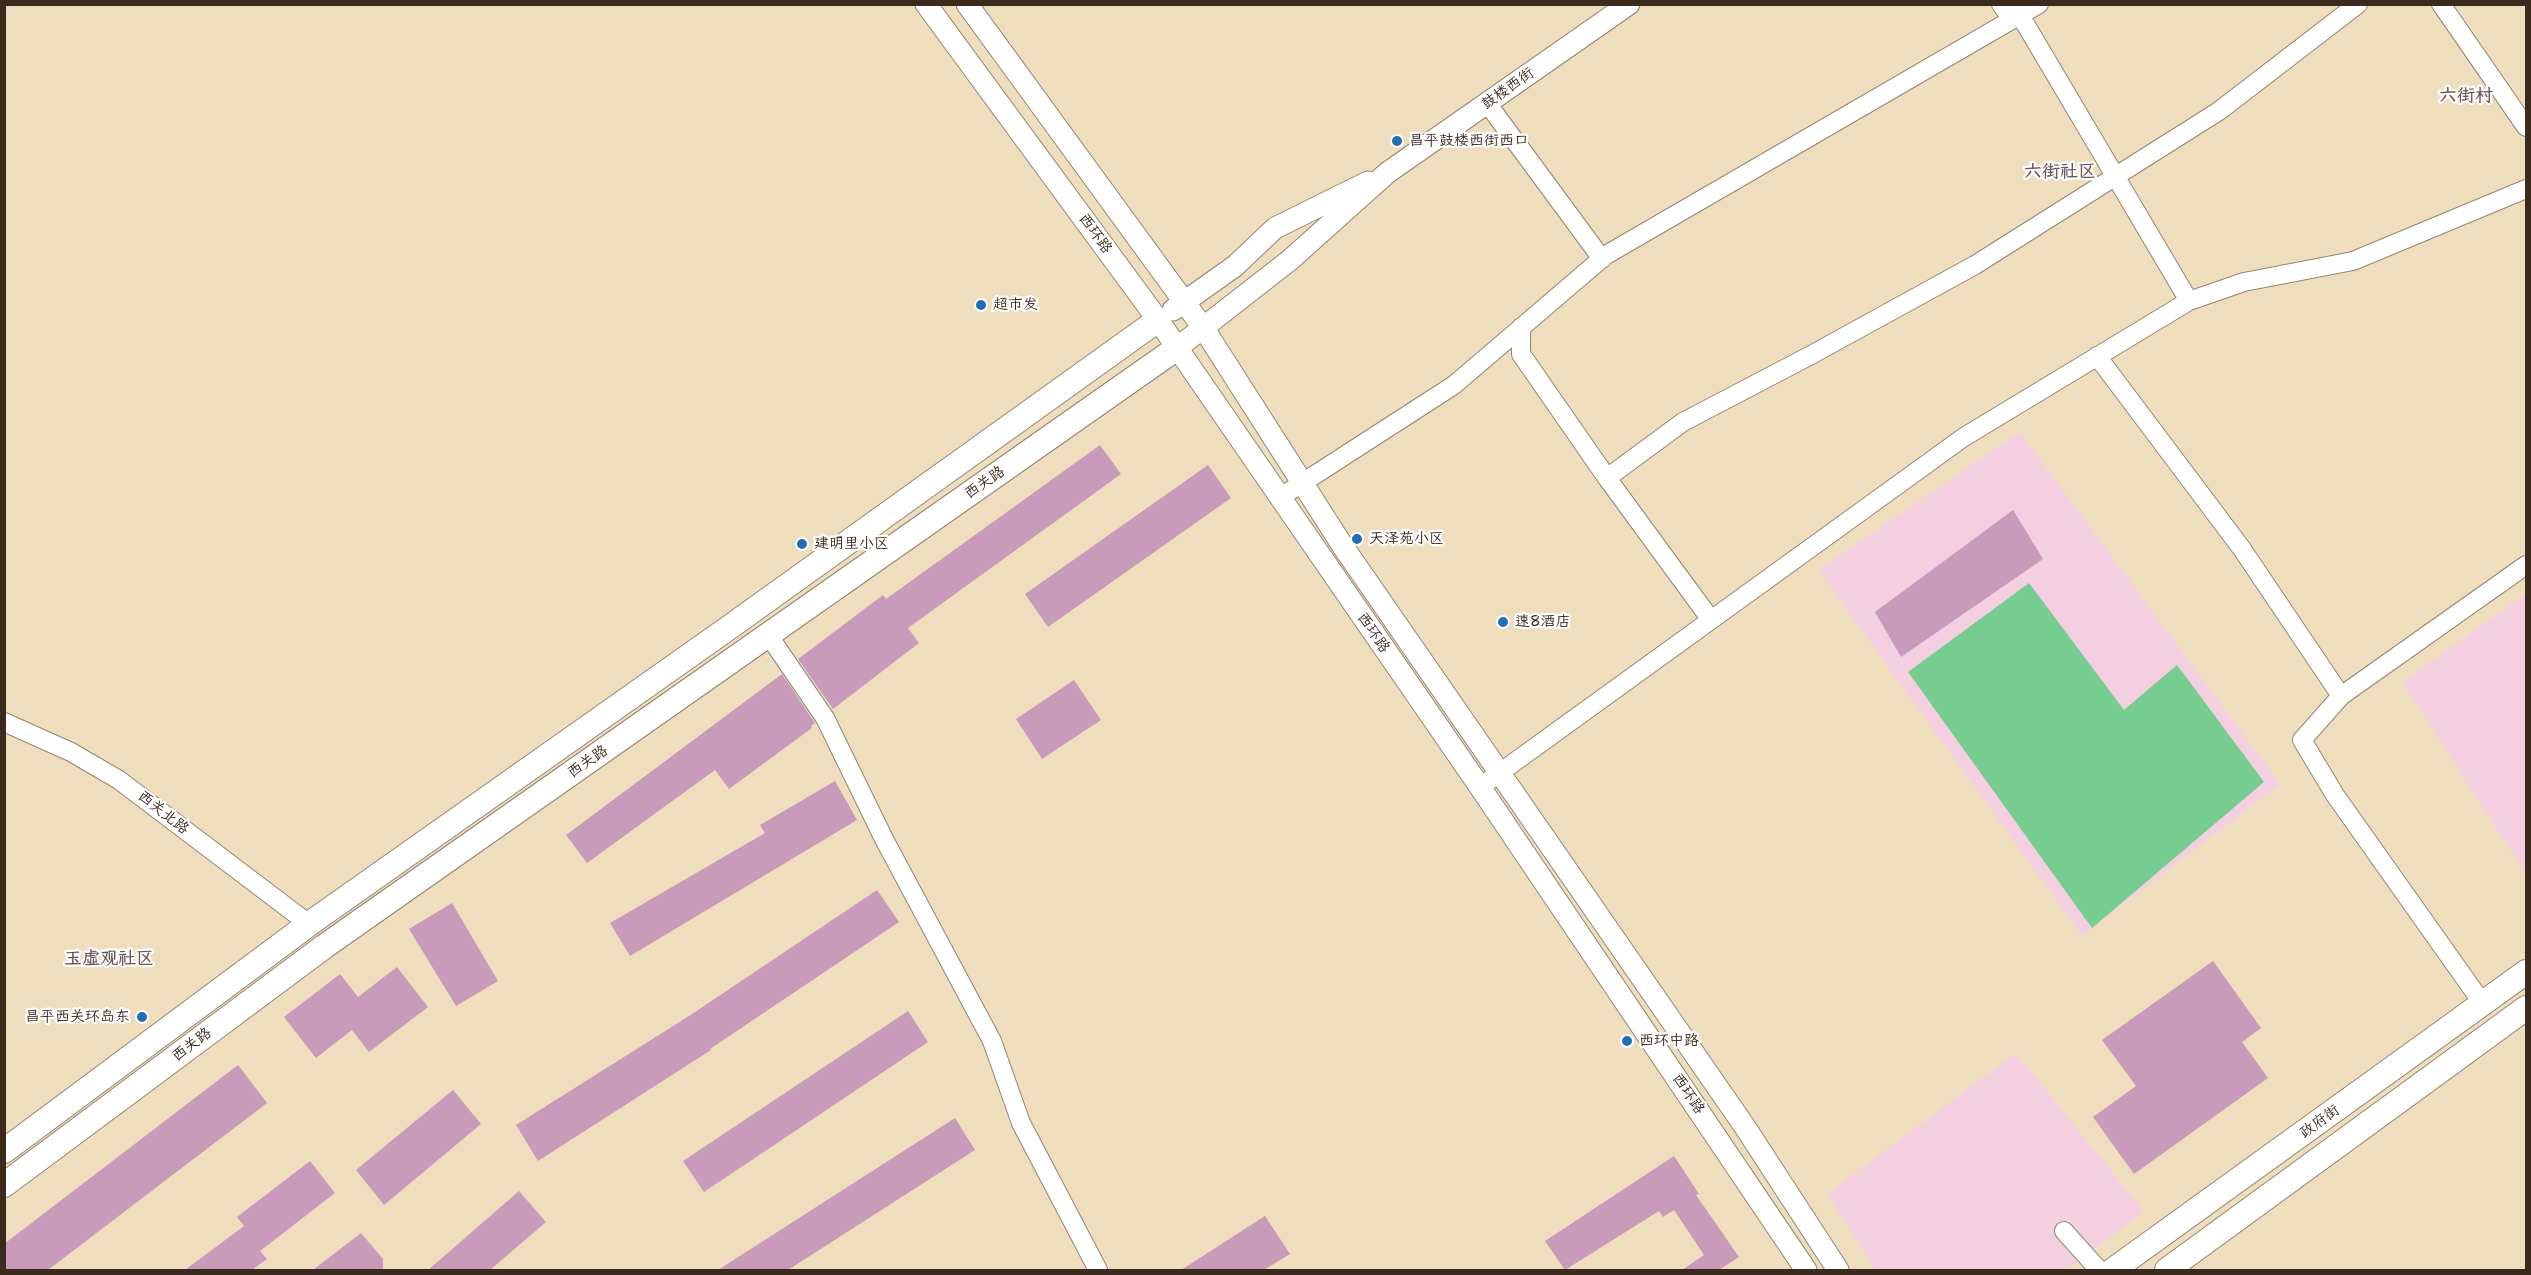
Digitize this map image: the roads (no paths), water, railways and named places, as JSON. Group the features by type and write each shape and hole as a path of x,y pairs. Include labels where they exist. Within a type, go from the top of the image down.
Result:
{"main road":[{"name":"西关路","path":"4,1151 309,924 1158,320"},
{"name":"西关路","path":"4,1185 325,946 1178,348"},
{"name":"政府街","path":"2113,1270 2526,972"},
{"name":"政府街","path":"2167,1270 2526,1008"}],"street":[{"name":"西环路","path":"926,4 1178,348 1279,498 1480,787 1806,1270"},
{"name":"西环路","path":"967,4 1204,329 1344,548 1745,1127 1838,1270"},
{"name":"鼓楼西街","path":"1178,348 1290,260 1387,172 1629,4"},
{"path":"2001,4 2005,10 2020,15 2189,301"},
{"path":"1279,498 1454,386 1602,259 2039,4"},
{"path":"1607,478 1683,422 1811,356 1975,265 2219,111 2358,4"},
{"path":"2441,4 2526,127"},
{"path":"1487,103 1602,259"},
{"name":"鼓楼西街","path":"1158,320 1236,266 1275,228 1387,172"},
{"path":"1480,787 1964,437 2189,301 2244,282 2353,261 2526,189"},
{"path":"1521,327 1521,354 1607,478 1711,620"},
{"path":"2097,356 2242,549 2340,696"},
{"path":"2483,1004 2335,795 2302,740 2340,696 2526,565"},
{"path":"769,636 825,718 884,839 992,1041 1021,1123 1098,1270"},
{"name":"西关北路","path":"4,722 71,752 119,780 309,924"},
{"path":"2064,1231 2099,1270"}],"place":[{"name":"昌平鼓楼西街西口","path":"1397,141"},
{"name":"超市发","path":"981,305"},
{"name":"天泽苑小区","path":"1357,539"},
{"name":"建明里小区","path":"802,544"},
{"name":"速8酒店","path":"1503,622"},
{"name":"昌平西关环岛东","path":"142,1017"},
{"name":"西环中路","path":"1627,1041"}],"district":[{"name":"六街村","path":"2466,96"},
{"name":"六街社区","path":"2060,172"},
{"name":"玉虚观社区","path":"109,959"}]}
